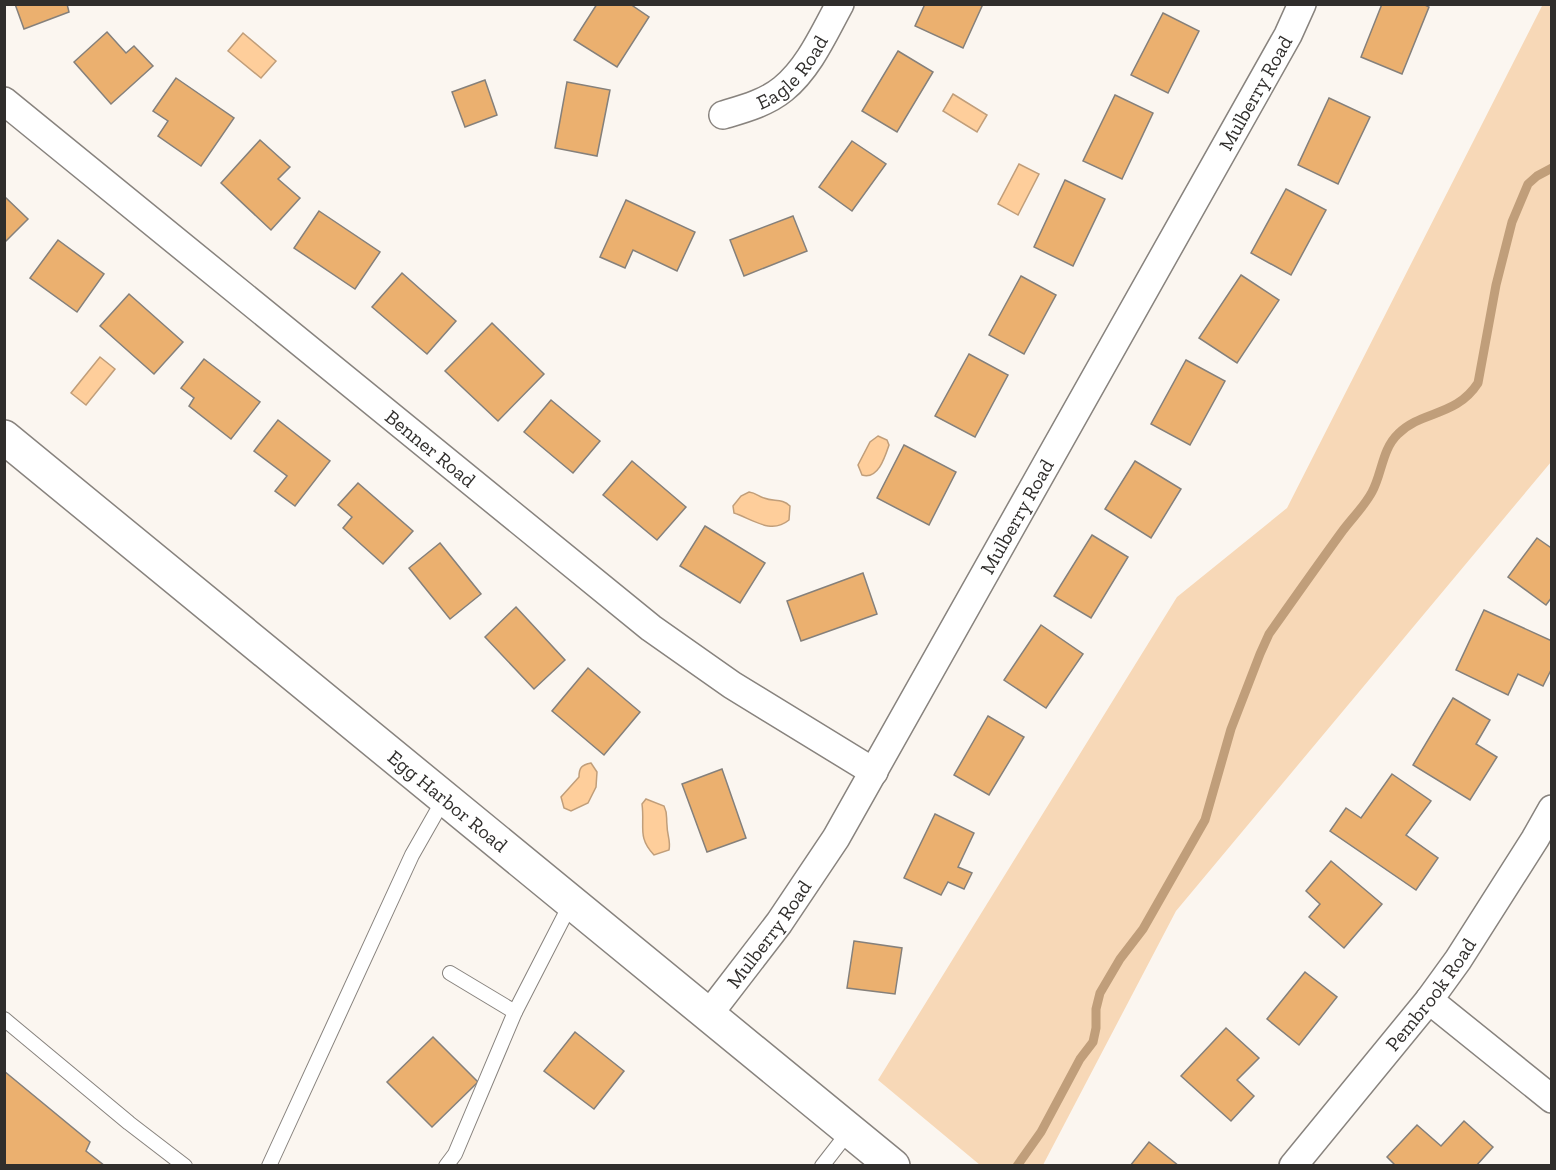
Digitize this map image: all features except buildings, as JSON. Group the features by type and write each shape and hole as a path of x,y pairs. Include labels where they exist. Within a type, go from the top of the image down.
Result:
{"main road":[{"name":"Egg Harbor Road","path":"4,437 893,1166"}],"street":[{"name":"Eagle Road","path":"723,115 753,106 782,90 806,64 840,4"},
{"name":"Mulberry Road","path":"709,1014 754,956 836,838 1288,35 1302,4"},
{"name":"Benner Road","path":"4,102 651,628 732,685 874,772"},
{"name":"Pembrook Road","path":"1293,1166 1429,1000 1458,960 1535,839 1551,809"},
{"path":"1429,1000 1551,1099"}],"lane":[{"path":"269,1166 412,855 445,797"},
{"path":"446,1166 455,1154 516,1012 572,901"},
{"path":"450,973 516,1012"},
{"path":"4,1019 129,1123 185,1166"},
{"path":"822,1166 850,1130"}],"shaded area":[{"path":"1543,4 1552,5 1551,462 1176,911 1043,1165 980,1165 878,1080 1177,597 1287,508"},
{"path":"243,33 276,61 261,78 228,51"},
{"path":"953,94 987,115 977,132 943,111"},
{"path":"1019,164 1039,174 1018,215 998,204"},
{"path":"100,357 115,369 86,405 71,393"},
{"path":"878,436 887,440 889,445 885,455 877,471 868,476 862,475 858,465 870,442"},
{"path":"749,492 781,501 790,506 789,520 775,526 768,526 734,513 733,506 741,496"},
{"path":"591,763 597,772 596,787 588,803 571,811 564,808 561,797 579,777 582,767"},
{"path":"646,799 664,806 666,813 669,850 654,855 645,843 643,831 642,804"}],"waterway":[{"path":"1017,1166 1041,1132 1080,1059 1093,1042 1100,993 1120,959 1143,929 1205,820 1231,729 1269,634 1369,497 1385,454 1393,440 1407,426 1460,402 1478,383 1496,285 1512,222 1528,184 1552,168"}]}
